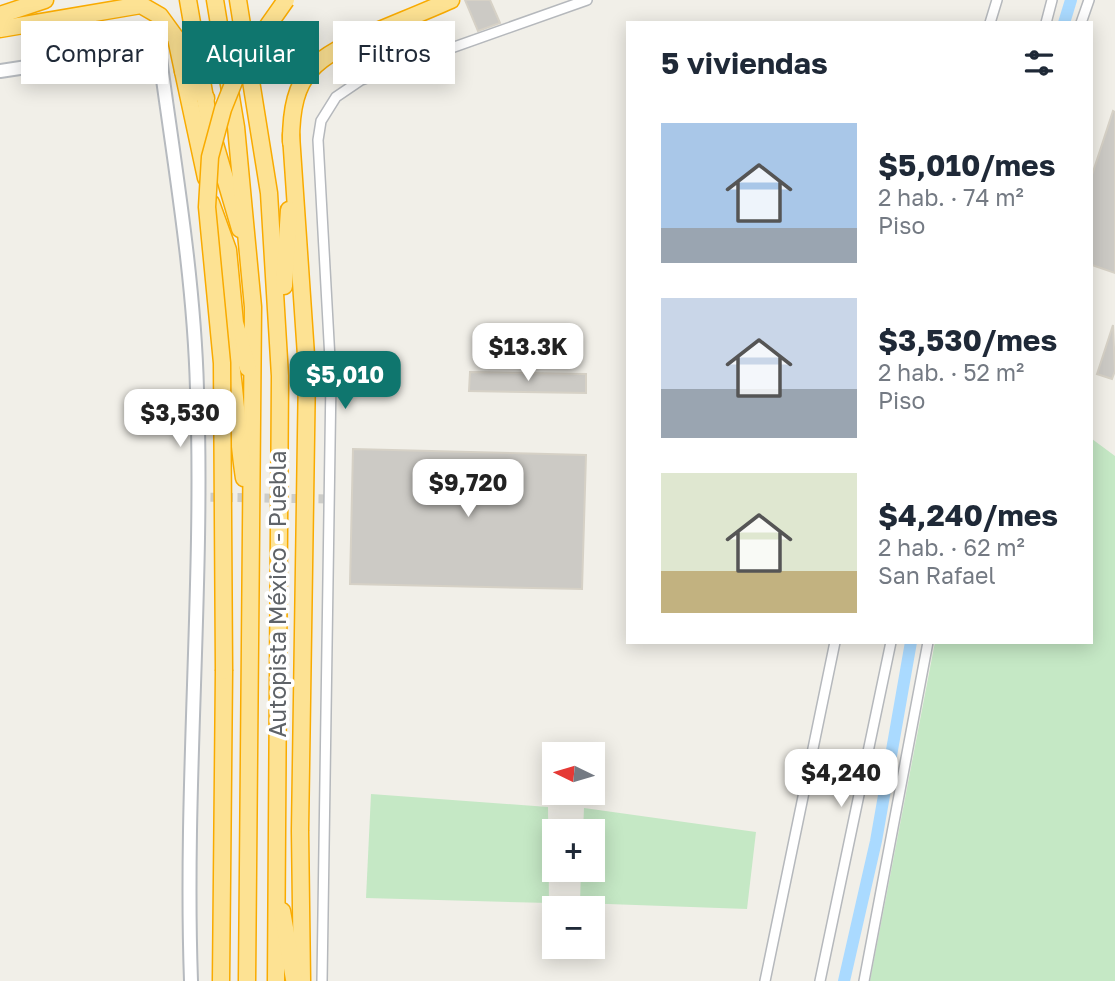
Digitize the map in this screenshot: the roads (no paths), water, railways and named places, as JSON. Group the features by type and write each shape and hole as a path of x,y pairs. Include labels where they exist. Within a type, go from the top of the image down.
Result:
{"highway":[{"path":"0,15 45,0"},
{"path":"0,21 123,0"},
{"path":"188,0 210,127 223,168 228,197 248,251"},
{"name":"Autopista México - Puebla","path":"215,0 236,127 253,307 247,981"},
{"name":"Autopista México - Puebla","path":"237,0 270,193 280,376 276,981"},
{"path":"222,981 222,363 207,206 210,157 223,109 241,64 286,0"},
{"path":"280,376 293,107 302,82 326,55 451,0"},
{"path":"0,29 141,5 160,16 176,38 182,66"},
{"path":"186,84 212,213 222,313 230,349 235,421 250,518"},
{"path":"194,84 206,98"},
{"path":"291,135 306,344 301,885 295,978"},
{"path":"270,193 300,301 306,344"},
{"path":"212,213 228,250 234,323 253,384"},
{"path":"276,885 295,978"},
{"path":"235,981 247,902"}],"main road":[{"path":"0,71 92,57 139,43 151,48 160,58 185,236 197,388 196,679 187,872 191,981"}],"street":[{"path":"321,981 331,378 318,159 321,121 336,97 361,80 587,0"},
{"path":"991,21 997,0"},
{"path":"1047,21 1052,0"},
{"path":"1082,21 1089,0"},
{"path":"765,981 835,644"},
{"path":"820,981 891,644"},
{"path":"864,981 928,644"}],"waterway":[{"path":"1065,21 1071,0"},
{"path":"844,981 876,841 911,644"}],"tunnel":[{"path":"197,497 329,499"}]}
